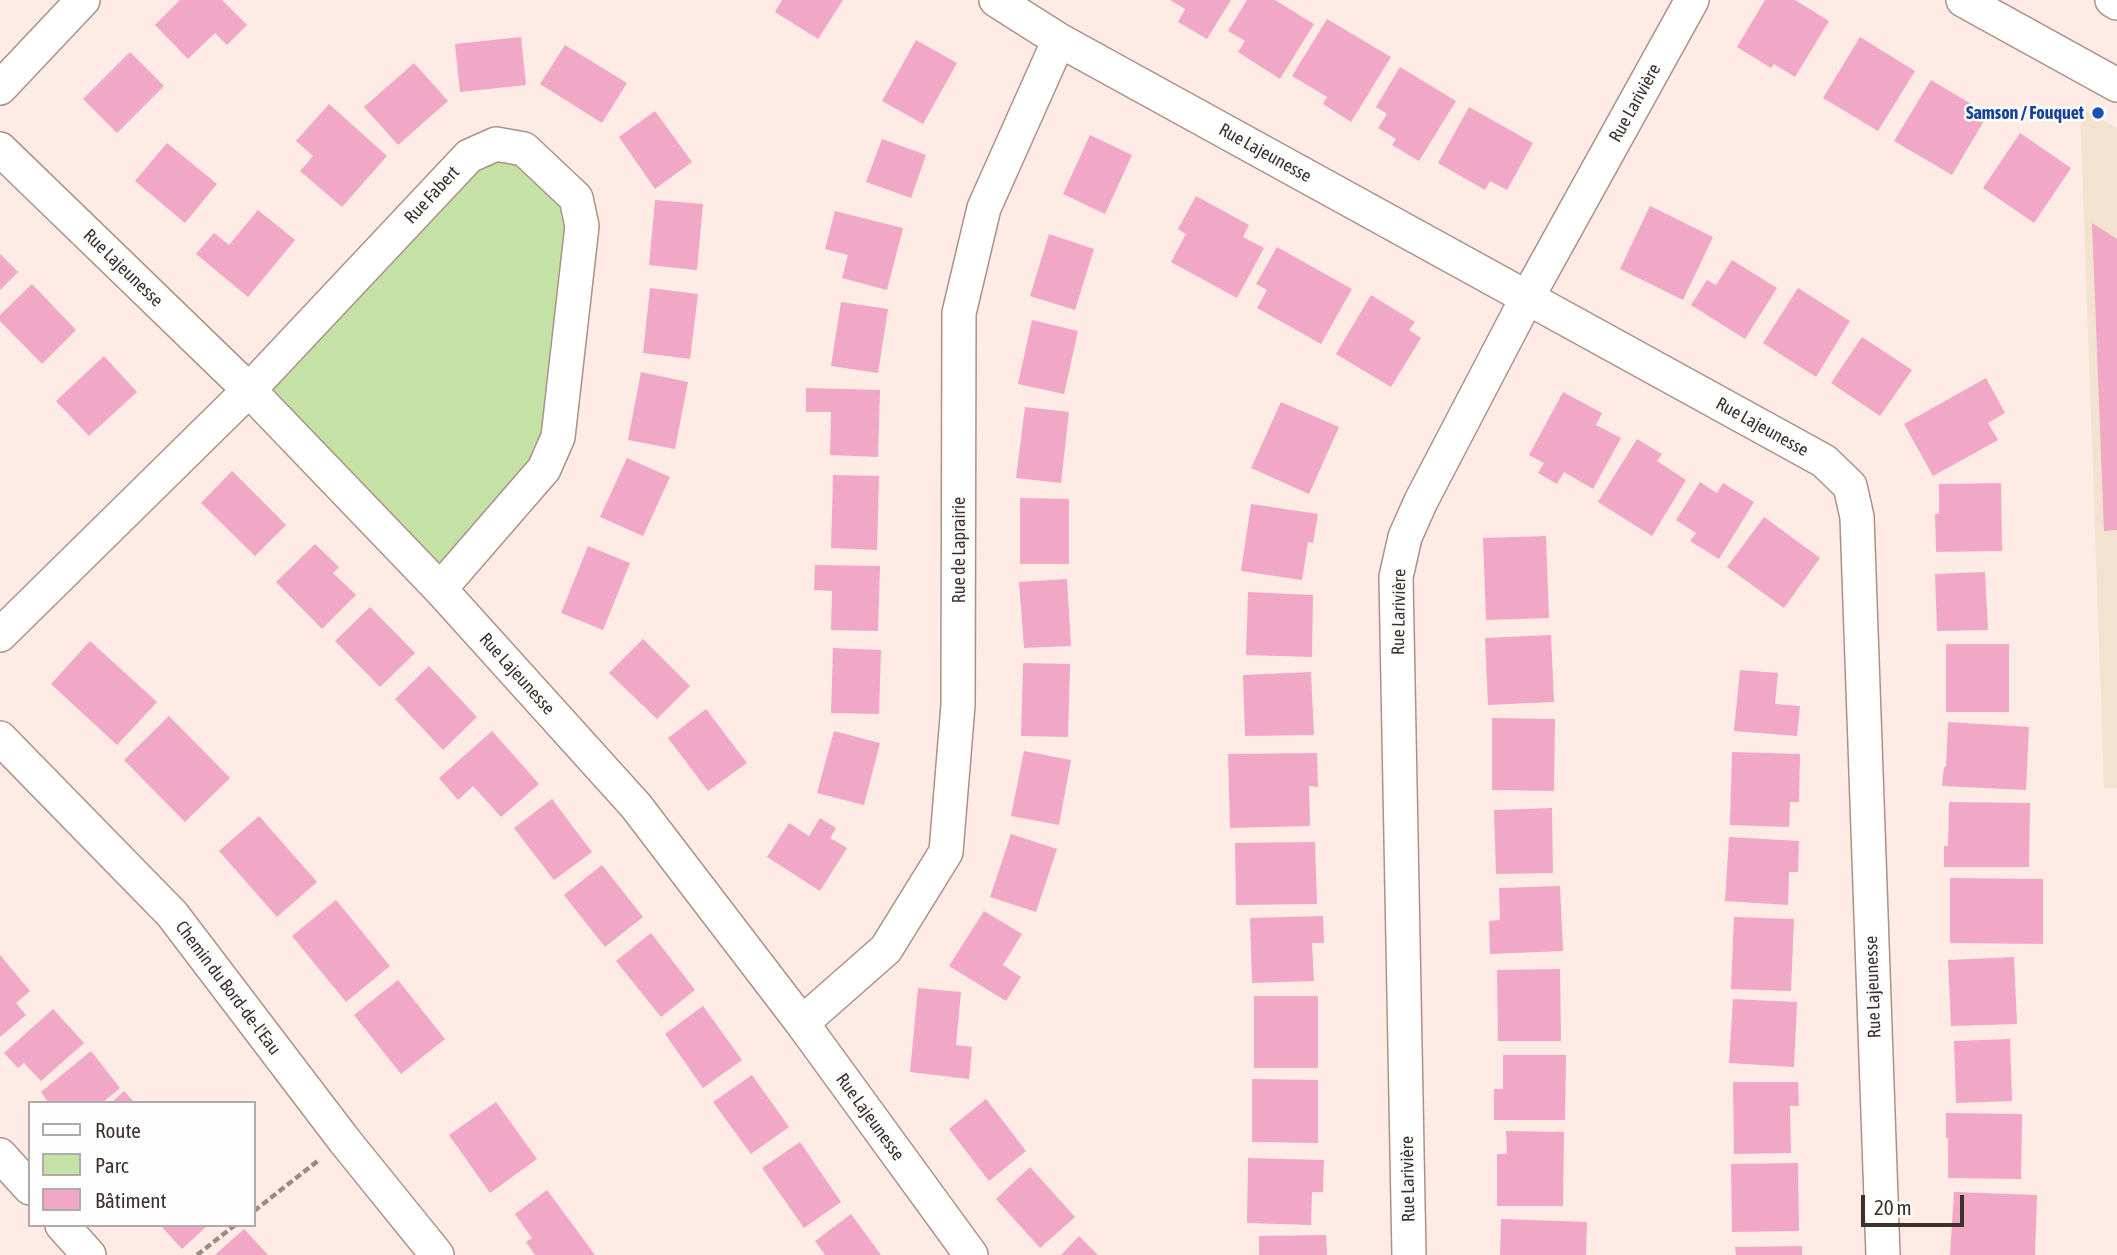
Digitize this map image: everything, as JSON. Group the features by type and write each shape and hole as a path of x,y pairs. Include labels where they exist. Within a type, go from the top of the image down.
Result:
{"street":[{"path":"0,88 83,0"},
{"name":"Rue Lajeunesse","path":"996,0 1059,40 1824,461 1850,486 1857,517 1882,1255"},
{"name":"Rue Larivière","path":"1409,1255 1396,577 1405,537 1421,500 1527,298 1692,0"},
{"path":"1963,0 2117,85"},
{"path":"2112,0 2117,3"},
{"name":"Rue de Laprairie","path":"802,1023 886,948 946,852 958,705 959,313 984,208 1059,40"},
{"name":"Rue Fabert","path":"0,635 248,390 469,156 496,144 524,149 576,198 582,226 558,437 544,469 440,589"},
{"name":"Rue Lajeunesse","path":"0,149 248,390 440,589 636,806 802,1023 971,1255"},
{"name":"Chemin du Bord-de-l'Eau","path":"0,738 172,915 344,1140 437,1255"},
{"path":"0,1155 28,1186"},
{"path":"64,1227 89,1255"}],"path":[{"path":"256,1209 344,1140"},
{"path":"197,1255 232,1227"}],"shaded area":[{"path":"2080,108 2117,128 2117,788 2104,788"}],"green space":[{"path":"496,144 576,198 558,437 440,589 249,390"}],"building":[{"path":"180,0 222,0 247,25 227,45 215,33 188,59 155,25"},
{"path":"782,0 843,0 818,39 775,12"},
{"path":"1170,0 1231,0 1207,39 1178,22 1185,9"},
{"path":"1247,0 1275,0 1314,24 1280,79 1238,52 1245,41 1228,31"},
{"path":"1765,0 1795,0 1829,21 1795,77 1774,64 1771,68 1737,47"},
{"path":"1327,19 1391,57 1351,122 1323,104 1327,97 1292,76"},
{"path":"521,37 526,85 460,92 455,44"},
{"path":"1860,37 1915,71 1878,131 1823,98"},
{"path":"916,40 957,63 923,124 882,101"},
{"path":"565,45 627,83 602,123 540,84"},
{"path":"130,52 164,86 117,133 83,99"},
{"path":"414,63 448,101 398,145 364,107"},
{"path":"1400,67 1456,101 1419,161 1392,145 1396,139 1378,128 1387,114 1376,107"},
{"path":"1931,80 1988,114 1952,175 1894,141"},
{"path":"329,104 387,156 342,207 300,171 313,156 296,141"},
{"path":"1469,107 1533,143 1507,190 1490,181 1485,190 1438,163"},
{"path":"655,111 692,162 655,189 619,137"},
{"path":"2020,133 2071,168 2034,223 1983,188"},
{"path":"1090,135 1132,155 1105,214 1063,194"},
{"path":"882,139 926,155 911,198 866,182"},
{"path":"167,143 217,184 185,223 135,181"},
{"path":"1196,196 1249,225 1243,237 1264,248 1237,298 1171,262 1186,234 1178,229"},
{"path":"655,200 703,204 697,270 649,265"},
{"path":"1650,206 1713,237 1683,300 1620,269"},
{"path":"258,210 295,240 248,297 196,254 214,233 229,245"},
{"path":"835,211 903,228 887,290 842,278 848,255 825,249"},
{"path":"2092,223 2117,239 2117,530 2104,531"},
{"path":"1049,234 1094,249 1075,310 1030,296"},
{"path":"1277,247 1352,289 1321,344 1257,308 1267,290 1256,284"},
{"path":"0,254 18,272 0,290"},
{"path":"1732,260 1777,288 1745,339 1691,305 1707,280 1716,285"},
{"path":"32,284 76,330 42,364 0,321 0,315"},
{"path":"650,288 698,294 690,359 643,353"},
{"path":"1798,288 1850,321 1816,377 1763,343"},
{"path":"1371,295 1415,322 1409,330 1421,338 1391,387 1336,354"},
{"path":"841,302 888,309 878,373 831,366"},
{"path":"1032,320 1078,331 1064,394 1018,384"},
{"path":"1862,337 1912,370 1880,416 1831,383"},
{"path":"104,356 137,392 89,436 56,401"},
{"path":"641,372 688,382 675,449 628,440"},
{"path":"1986,378 2005,413 1988,423 1998,440 1933,476 1904,424"},
{"path":"806,388 880,390 878,457 830,455 831,412 806,412"},
{"path":"1563,392 1602,413 1596,425 1621,438 1593,489 1564,472 1557,484 1538,473 1544,463 1529,455"},
{"path":"1281,402 1339,427 1309,494 1251,468"},
{"path":"1025,407 1069,412 1061,483 1016,478"},
{"path":"1637,439 1662,454 1657,461 1686,480 1652,536 1598,502"},
{"path":"627,458 670,477 643,536 600,517"},
{"path":"232,471 286,525 255,556 201,503"},
{"path":"833,475 879,476 877,550 831,548"},
{"path":"1700,482 1717,493 1723,483 1754,502 1719,559 1690,541 1696,533 1676,520"},
{"path":"2001,483 2002,551 1936,552 1935,514 1939,514 1939,484"},
{"path":"1020,498 1069,499 1069,564 1020,564"},
{"path":"1251,504 1318,514 1313,543 1308,542 1302,580 1241,571"},
{"path":"1764,517 1820,558 1784,608 1727,567"},
{"path":"1546,536 1549,618 1486,620 1483,538"},
{"path":"315,544 339,567 333,573 356,595 322,629 276,582"},
{"path":"588,546 630,563 603,630 561,613"},
{"path":"815,565 880,566 878,631 831,630 832,591 814,590"},
{"path":"1985,572 1988,630 1937,631 1935,574"},
{"path":"1067,579 1071,646 1024,648 1019,582"},
{"path":"1248,592 1313,595 1312,657 1246,655"},
{"path":"370,607 415,653 380,687 335,641"},
{"path":"1551,635 1554,702 1488,705 1485,638"},
{"path":"643,639 690,686 657,719 609,673"},
{"path":"90,641 157,702 117,745 51,684"},
{"path":"1946,644 2009,644 2009,712 1946,712"},
{"path":"833,648 881,650 879,714 831,713"},
{"path":"1023,663 1070,664 1068,737 1021,736"},
{"path":"429,666 477,717 443,750 395,699"},
{"path":"1740,670 1778,673 1775,704 1800,706 1797,736 1734,731"},
{"path":"1311,672 1314,735 1245,736 1243,675"},
{"path":"706,709 747,763 708,791 668,738"},
{"path":"169,716 230,778 185,822 124,760"},
{"path":"1492,718 1555,719 1554,791 1492,790"},
{"path":"1948,722 2029,727 2026,790 1942,786 1946,767"},
{"path":"492,731 539,784 501,817 473,786 458,800 439,778"},
{"path":"834,731 880,743 864,805 817,793"},
{"path":"1024,751 1071,760 1059,825 1011,816"},
{"path":"1732,752 1800,754 1799,802 1790,802 1789,827 1730,825"},
{"path":"1317,753 1318,787 1309,786 1310,826 1230,828 1228,754"},
{"path":"552,799 592,852 554,880 514,828"},
{"path":"1949,802 2030,803 2029,867 1944,867 1944,846 1948,846"},
{"path":"1552,808 1553,873 1496,874 1494,810"},
{"path":"259,816 317,882 277,917 219,851"},
{"path":"820,818 836,828 830,838 847,848 820,891 767,857 789,823 809,836"},
{"path":"1011,834 1057,849 1036,912 990,897"},
{"path":"1729,837 1799,841 1798,872 1789,872 1788,905 1725,901"},
{"path":"1315,842 1317,904 1236,905 1235,843"},
{"path":"602,865 643,917 605,947 564,895"},
{"path":"1950,878 2043,879 2043,944 1950,943"},
{"path":"1560,886 1563,951 1490,954 1489,921 1500,920 1499,888"},
{"path":"336,900 390,966 346,1002 292,936"},
{"path":"984,911 1022,934 1003,965 1021,977 1006,1001 949,966"},
{"path":"1323,916 1324,943 1312,943 1314,981 1252,983 1250,918"},
{"path":"1734,917 1794,919 1791,991 1731,989"},
{"path":"651,933 695,990 661,1017 616,961"},
{"path":"0,955 30,991 16,1003 26,1015 0,1037"},
{"path":"2014,957 2017,1024 1951,1026 1948,960"},
{"path":"1560,969 1561,1041 1498,1041 1497,970"},
{"path":"398,980 445,1039 401,1074 354,1015"},
{"path":"918,988 961,992 956,1045 972,1047 969,1079 910,1072"},
{"path":"1254,996 1318,996 1318,1068 1254,1068"},
{"path":"1733,999 1797,1002 1794,1067 1729,1063"},
{"path":"703,1006 742,1060 703,1088 665,1034"},
{"path":"53,1009 84,1043 41,1081 24,1063 18,1068 4,1053"},
{"path":"2010,1039 2012,1101 1956,1103 1954,1041"},
{"path":"91,1051 120,1088 104,1101 48,1101 41,1092"},
{"path":"1503,1055 1566,1055 1565,1120 1494,1120 1494,1089 1503,1089"},
{"path":"752,1075 789,1127 751,1154 713,1102"},
{"path":"1252,1079 1318,1080 1318,1143 1252,1142"},
{"path":"1733,1082 1798,1082 1799,1106 1790,1106 1791,1153 1734,1154"},
{"path":"124,1091 133,1101 113,1101"},
{"path":"986,1099 1026,1151 989,1181 949,1129"},
{"path":"496,1102 537,1159 490,1193 449,1135"},
{"path":"1946,1113 2022,1114 2021,1179 1948,1178"},
{"path":"1506,1131 1564,1132 1563,1206 1497,1206 1497,1154 1507,1154"},
{"path":"800,1142 841,1202 804,1228 762,1168"},
{"path":"1248,1158 1324,1160 1323,1192 1312,1192 1311,1225 1247,1223"},
{"path":"1798,1163 1799,1231 1732,1232 1731,1164"},
{"path":"1030,1167 1075,1217 1040,1248 996,1199"},
{"path":"547,1190 595,1255 535,1255 526,1242 532,1238 515,1214"},
{"path":"1954,1192 2037,1195 2035,1255 1950,1255"},
{"path":"851,1214 881,1255 825,1255 815,1241"},
{"path":"1501,1219 1587,1222 1586,1255 1500,1255"},
{"path":"162,1227 206,1227 182,1249"},
{"path":"244,1229 268,1255 215,1255"},
{"path":"1326,1235 1327,1255 1259,1255 1259,1236"},
{"path":"1079,1236 1098,1255 1061,1255"},
{"path":"1802,1246 1802,1255 1736,1255 1735,1247"}],"place":[{"name":"Samson / Fouquet","path":"2098,113"}]}
